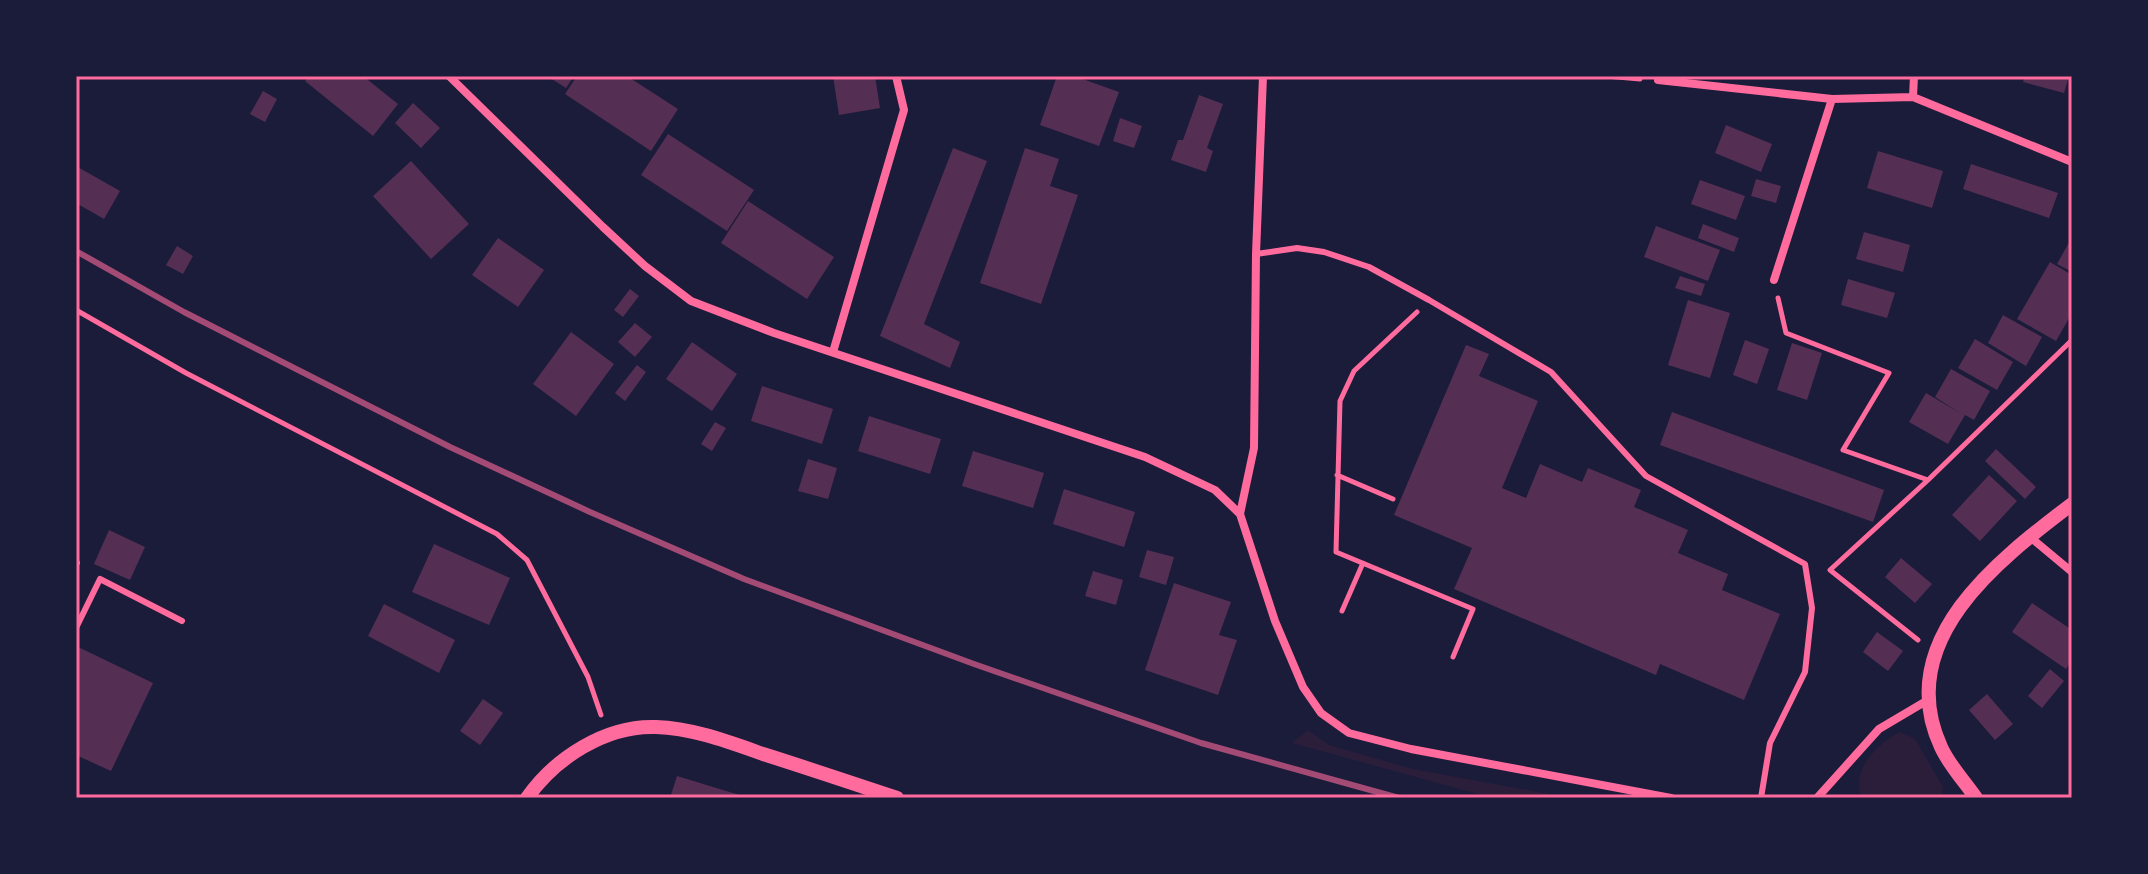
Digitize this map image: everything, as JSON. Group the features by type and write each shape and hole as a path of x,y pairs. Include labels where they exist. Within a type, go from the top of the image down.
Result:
{"street":[{"path":"449,76 603,227 645,266 691,301 774,333 1145,457 1215,490 1240,514 1275,621 1303,687 1321,713 1349,733 1411,749 1671,798"},
{"path":"833,352 904,110 896,76"},
{"path":"1240,514 1254,448 1256,254 1263,76"},
{"path":"1913,97 1914,76"},
{"path":"1658,80 1832,99 1913,97 2072,162"},
{"path":"1774,280 1832,99"},
{"path":"1976,798 1941,747 1928,700 1928,674 1935,652 1949,620 1992,572 2029,537 2072,504"},
{"path":"2029,537 2072,572"},
{"path":"1817,798 1879,729 1928,700"},
{"path":"527,798 535,787 581,747 608,735 655,727 688,731 897,798"}],"lane":[{"path":"1256,254 1297,248 1324,252 1369,267 1429,300 1551,372 1646,476 1805,564 1812,608 1805,672 1770,743 1761,798"},
{"path":"76,628 100,579 182,621"}],"path":[{"path":"1606,76 1658,80"},
{"path":"1774,280 1786,333 1889,373 1843,450 1928,480"},
{"path":"1429,300 1354,371 1340,401 1336,552 1473,609 1453,657"},
{"path":"76,310 186,373 497,534 527,560 588,677 608,735"},
{"path":"1935,652 1830,570 2072,340"},
{"path":"1337,475 1393,499"},
{"path":"1342,611 1363,563"}],"shaded area":[{"path":"1308,730 1329,745 1413,769 1571,798 1492,798 1292,743"},
{"path":"1900,732 1915,739 1943,787 1942,798 1862,798 1859,788 1862,768 1874,751"}],"building":[{"path":"309,76 363,76 398,104 373,136 305,81"},
{"path":"547,76 574,76 566,88"},
{"path":"577,76 627,76 678,109 651,151 565,94"},
{"path":"833,76 875,76 880,108 839,115"},
{"path":"1057,76 1074,76 1119,92 1099,146 1040,125"},
{"path":"2025,76 2069,76 2064,93 2023,82"},
{"path":"263,91 277,99 265,122 250,114"},
{"path":"1199,95 1223,104 1207,148 1213,151 1206,172 1171,160 1178,140 1183,140"},
{"path":"413,103 440,128 421,148 395,123"},
{"path":"1120,118 1142,126 1134,148 1113,141"},
{"path":"1726,125 1772,144 1761,172 1715,153"},
{"path":"668,134 754,190 727,231 641,175"},
{"path":"953,148 987,161 924,324 960,342 950,368 880,336"},
{"path":"1025,148 1059,159 1050,186 1078,195 1041,304 980,283"},
{"path":"1878,151 1943,171 1932,208 1867,188"},
{"path":"411,161 469,224 431,259 373,196"},
{"path":"1971,164 2058,193 2049,218 1963,189"},
{"path":"76,166 120,191 104,219 76,203"},
{"path":"1756,179 1781,186 1776,203 1751,196"},
{"path":"1700,180 1745,196 1736,220 1691,204"},
{"path":"748,201 834,257 807,299 721,243"},
{"path":"1703,224 1739,238 1734,252 1698,238"},
{"path":"1656,226 1720,250 1708,281 1644,257"},
{"path":"1864,232 1910,245 1903,272 1856,259"},
{"path":"2072,237 2072,272 2057,264"},
{"path":"498,238 544,270 518,307 472,275"},
{"path":"177,246 193,256 183,274 166,265"},
{"path":"2050,262 2072,275 2072,313 2056,341 2017,319"},
{"path":"1680,276 1705,284 1701,296 1675,288"},
{"path":"1848,279 1895,293 1887,318 1841,305"},
{"path":"630,289 639,296 623,317 614,310"},
{"path":"1688,300 1730,313 1710,378 1668,365"},
{"path":"2003,315 2042,337 2026,366 1988,343"},
{"path":"635,323 652,337 635,357 618,342"},
{"path":"571,332 614,364 576,416 533,384"},
{"path":"1975,339 2013,362 1997,390 1958,368"},
{"path":"1745,340 1769,349 1757,384 1733,375"},
{"path":"692,342 737,374 712,411 666,379"},
{"path":"1792,343 1822,353 1807,400 1777,390"},
{"path":"1466,345 1489,354 1479,376 1538,401 1502,488 1526,498 1540,464 1582,482 1588,468 1641,490 1634,507 1688,530 1678,553 1728,574 1722,590 1780,614 1744,700 1660,664 1656,675 1454,589 1472,548 1394,515"},
{"path":"637,365 646,372 625,401 615,393"},
{"path":"1951,369 1990,391 1974,420 1965,415 1948,444 1909,422 1926,393 1960,413 1935,397"},
{"path":"762,386 833,409 822,444 751,421"},
{"path":"1672,412 1884,490 1873,522 1660,445"},
{"path":"869,416 941,439 930,474 858,451"},
{"path":"715,422 726,428 712,451 701,444"},
{"path":"1996,449 2036,487 2025,499 1985,461"},
{"path":"973,451 1044,473 1033,508 962,486"},
{"path":"808,459 837,468 828,499 798,491"},
{"path":"1989,475 2017,501 1980,541 1952,515"},
{"path":"1064,489 1135,512 1124,547 1053,524"},
{"path":"109,530 145,547 130,580 94,564"},
{"path":"434,544 510,578 489,625 412,592"},
{"path":"1147,550 1174,557 1166,585 1139,577"},
{"path":"1901,558 1932,584 1915,603 1885,577"},
{"path":"1093,571 1123,580 1116,605 1085,596"},
{"path":"1174,583 1231,602 1219,635 1237,640 1218,695 1145,670"},
{"path":"2032,603 2072,630 2072,660 2066,669 2012,632"},
{"path":"384,604 455,640 439,673 368,636"},
{"path":"1877,632 1903,651 1888,671 1863,652"},
{"path":"76,646 153,683 111,771 76,755"},
{"path":"2050,669 2064,681 2042,708 2028,696"},
{"path":"1987,694 2013,724 1995,740 1969,710"},
{"path":"483,699 503,713 480,745 460,731"},
{"path":"677,776 746,797 746,798 670,798"}],"railway":[{"path":"76,251 184,312 450,447 744,579 1201,743 1399,798"}]}
